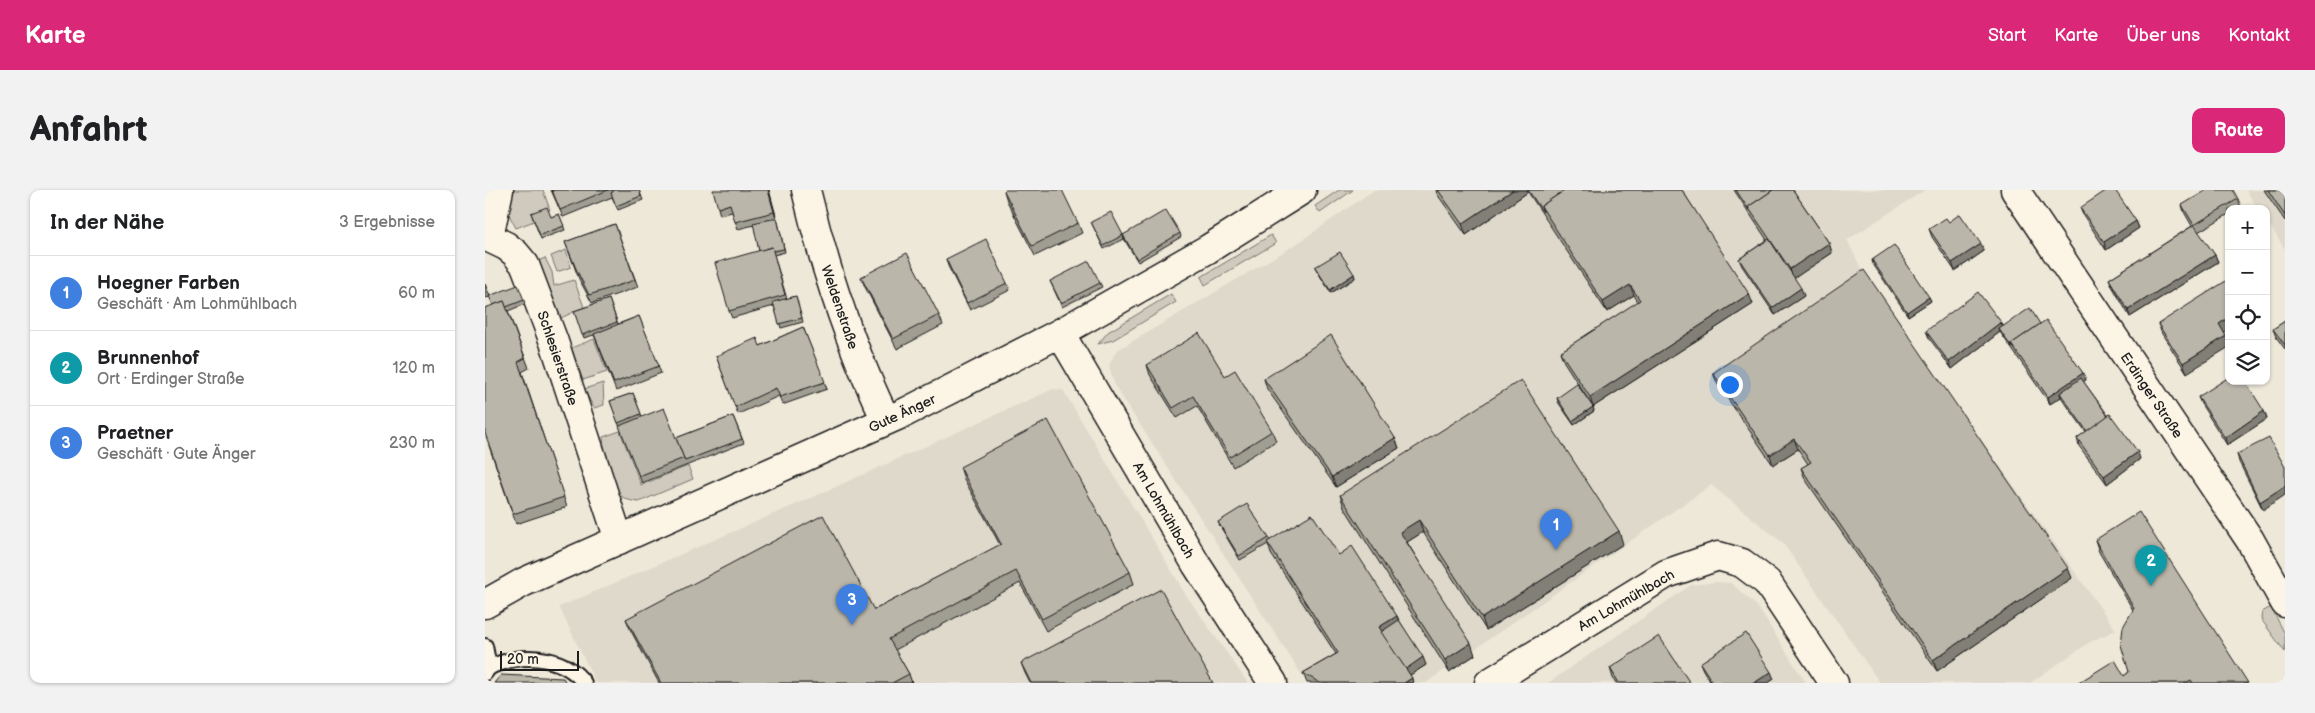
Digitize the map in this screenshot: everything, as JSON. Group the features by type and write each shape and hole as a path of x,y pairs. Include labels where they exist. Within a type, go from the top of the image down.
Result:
{"street":[{"name":"Schlesierstraße","path":"499,190 487,236 515,253 525,265 554,342 619,540"},
{"name":"Weldenstraße","path":"805,190 841,317 865,378 886,420"},
{"name":"Gute Änger","path":"485,604 524,582 886,420 1060,333 1209,249 1302,190"},
{"name":"Erdinger Straße","path":"2015,190 2250,540 2285,603"},
{"name":"Am Lohmühlbach","path":"1060,333 1196,564 1273,683"},
{"name":"Am Lohmühlbach","path":"1489,683 1666,574 1718,556 1742,563 1767,582 1834,683"}],"lane":[{"path":"485,646 487,670 518,657 552,661 571,669 584,683"}],"shaded area":[{"path":"512,190 543,190 550,210 533,217 534,221 516,228 506,209"},
{"path":"1339,190 1353,190 1320,213 1315,206"},
{"path":"1374,190 1925,190 1847,240 1865,276 2116,630 2090,642 2030,683 1880,683 1783,543 1711,485 1426,683 1307,683 1115,386 1109,366 1116,351 1295,245"},
{"path":"2246,190 2285,190 2285,249 2270,226 2270,205 2255,205"},
{"path":"1271,235 1276,243 1205,285 1201,277"},
{"path":"566,250 571,267 557,272 551,256"},
{"path":"545,258 552,272 554,286 574,280 584,307 559,319 549,288 536,262"},
{"path":"1171,294 1176,302 1113,340 1098,344 1108,332"},
{"path":"594,339 607,372 583,380 571,348"},
{"path":"603,383 604,405 594,408 584,389"},
{"path":"1053,389 1063,390 1186,595 1248,683 596,683 559,607 820,494"},
{"path":"620,431 641,485 688,466 693,479 639,502 628,500 619,495 609,478 603,437"},
{"path":"1715,582 1731,583 1757,606 1806,683 1548,683 1691,585"},
{"path":"2271,607 2285,634 2285,652 2261,619 2262,612"}],"building":[{"path":"552,190 608,190 560,210"},
{"path":"613,190 639,190 641,196 616,206 611,193"},
{"path":"713,190 768,190 774,212 735,222 730,204 718,208"},
{"path":"1005,190 1062,190 1078,223 1032,246"},
{"path":"1438,190 1513,190 1462,224"},
{"path":"1528,190 1565,190 1541,206 1543,212"},
{"path":"1565,190 1682,190 1749,294 1590,397 1560,352 1640,300 1630,285 1603,302 1541,206"},
{"path":"1736,190 1773,190 1748,207 1749,210"},
{"path":"1773,190 1793,190 1829,243 1790,269 1748,207"},
{"path":"2107,190 2115,190 2136,221 2104,242 2080,208"},
{"path":"2207,190 2233,190 2238,199 2194,225 2182,205"},
{"path":"2268,190 2285,190 2285,216"},
{"path":"547,207 551,217 559,214 564,226 540,235 531,213"},
{"path":"1166,210 1180,233 1137,259 1123,235"},
{"path":"1111,212 1123,235 1103,246 1091,222"},
{"path":"1960,214 1981,244 1952,263 1929,229 1946,218 1949,222"},
{"path":"777,218 784,249 773,251 772,247 759,251 753,223"},
{"path":"615,224 635,280 589,295 565,242"},
{"path":"2194,225 2215,255 2128,310 2109,279"},
{"path":"986,239 1007,283 967,303 946,259"},
{"path":"1769,239 1801,288 1772,308 1739,259"},
{"path":"1894,245 1929,297 1907,312 1872,260"},
{"path":"772,247 785,295 729,311 715,263"},
{"path":"1340,252 1354,274 1330,290 1315,267"},
{"path":"907,253 939,315 893,339 861,277"},
{"path":"1089,261 1100,283 1061,303 1050,281"},
{"path":"1864,270 2068,568 1933,660 1801,468 1811,462 1794,439 1770,455 1713,373"},
{"path":"2225,282 2225,320 2219,324 2225,337 2183,363 2158,324"},
{"path":"518,285 524,300 506,307 504,301 493,305 489,296"},
{"path":"1978,292 2001,322 1949,362 1926,331"},
{"path":"796,296 802,318 779,324 773,302"},
{"path":"609,299 617,322 582,335 574,311"},
{"path":"504,301 525,358 518,362 564,497 513,514 485,433 485,308"},
{"path":"2030,308 2040,324 2011,344 2012,348 1999,329"},
{"path":"639,316 659,366 614,383 594,334"},
{"path":"2046,320 2083,373 2048,397 2011,344"},
{"path":"2285,321 2285,345 2273,329"},
{"path":"803,327 825,382 780,397 776,388 735,407 716,356 757,338 760,346"},
{"path":"1199,333 1225,376 1235,370 1272,431 1230,457 1193,396 1173,408 1147,365"},
{"path":"1331,335 1395,438 1332,477 1264,379"},
{"path":"2081,378 2108,416 2087,431 2060,393"},
{"path":"1521,380 1619,531 1482,618 1419,520 1400,532 1471,643 1445,660 1340,495"},
{"path":"2225,380 2225,385 2248,385 2264,411 2225,438 2198,397"},
{"path":"1577,384 1593,407 1572,421 1557,398"},
{"path":"633,393 641,414 618,423 610,401"},
{"path":"664,408 684,458 639,476 619,426"},
{"path":"2110,414 2138,452 2104,476 2077,438"},
{"path":"733,416 742,439 685,461 676,438"},
{"path":"1048,420 1130,572 1042,619 1016,571 889,639 909,674 892,683 661,683 626,619 823,515 874,610 1001,544 960,467"},
{"path":"2269,438 2285,467 2285,486 2260,502 2237,454"},
{"path":"1247,504 1269,538 1239,556 1218,522"},
{"path":"2139,512 2248,683 2193,683 2191,680 2185,683 2078,683 2115,660 2124,676 2129,672 2121,645 2123,627 2134,608 2095,540"},
{"path":"1312,514 1339,555 1352,546 1397,616 1379,627 1412,678 1404,683 1320,683 1303,673 1338,653 1267,542"},
{"path":"1161,589 1213,683 1031,683 1021,663"},
{"path":"1399,620 1423,657 1406,669 1381,632"},
{"path":"1746,633 1771,672 1754,683 1713,683 1700,663"},
{"path":"1659,636 1690,683 1619,683 1610,668"},
{"path":"501,675 563,678 566,683 494,683"}],"place":[{"name":"Hoegner Farben","path":"1556,550"},
{"name":"Brunnenhof","path":"2151,586"},
{"name":"Praetner","path":"852,625"}]}
